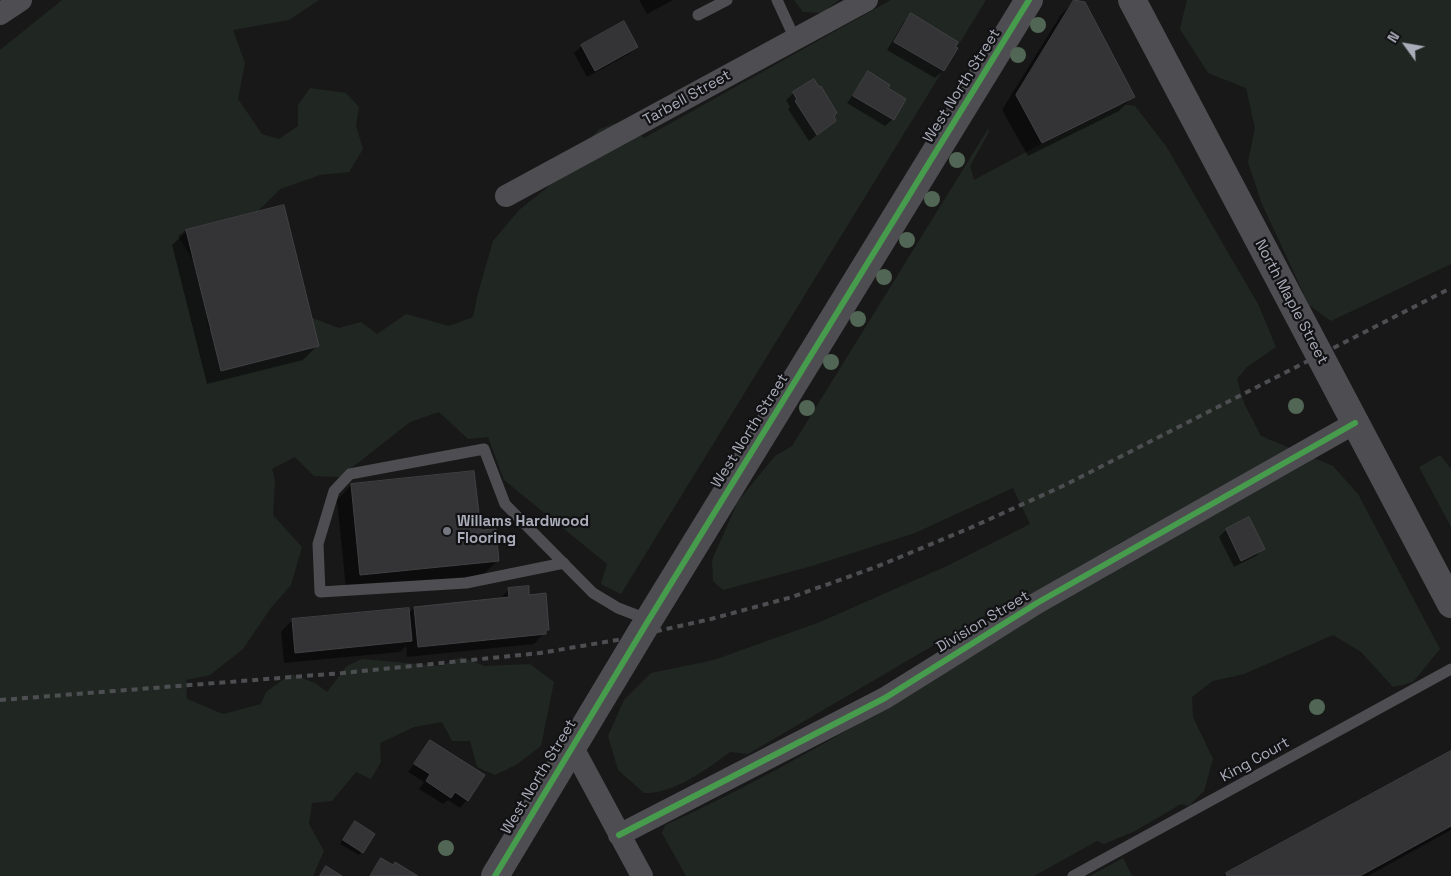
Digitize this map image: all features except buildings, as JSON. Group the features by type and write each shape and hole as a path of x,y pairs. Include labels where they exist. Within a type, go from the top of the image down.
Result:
{"street":[{"path":"0,14 21,0"},
{"name":"Tarbell Street","path":"506,196 867,0"},
{"name":"West North Street","path":"495,876 572,746 1029,0"},
{"name":"North Maple Street","path":"1132,0 1451,604"},
{"name":"Division Street","path":"619,835 885,698 1037,603 1355,423"},
{"path":"572,746 642,876"}],"lane":[{"path":"698,15 728,0"},
{"path":"777,0 795,39"},
{"path":"564,563 466,583 320,592 318,544 334,491 350,474 484,449 505,504 564,563 593,593 618,608 649,620"},
{"name":"King Court","path":"1073,876 1451,670"}],"shaded area":[{"path":"62,0 319,0 289,20 233,30 245,63 238,99 262,134 279,139 298,126 298,105 310,88 346,93 359,107 356,126 363,149 349,172 320,175 280,189 258,211 186,230 178,236 202,274 208,327 225,351 307,316 339,328 361,322 377,334 406,314 449,326 473,317 493,241 519,210 548,187 579,149 600,129 625,120 644,138 891,0 986,0 621,594 601,584 607,564 504,480 488,437 468,439 439,412 410,422 340,477 314,476 295,457 272,469 275,481 273,515 302,547 291,585 270,609 243,649 210,675 186,680 187,699 223,714 261,704 266,692 291,674 315,683 327,692 347,666 362,659 441,666 461,657 485,666 530,664 554,682 541,746 516,765 495,775 477,767 470,741 452,741 442,722 414,727 380,743 381,762 371,779 356,772 332,801 312,803 309,824 324,851 313,876 0,876 0,50"},
{"path":"794,0 839,0 822,13 803,12"},
{"path":"1187,0 1451,0 1451,264 1331,321 1309,305 1262,204 1248,162 1255,128 1246,88 1208,73 1180,29"},
{"path":"1121,104 1135,106 1166,146 1258,304 1276,347 1247,367 1237,379 1244,403 1261,436 1333,466 1358,494 1440,649 1413,682 1393,687 1361,652 1333,635 1244,674 1213,681 1192,697 1193,717 1213,759 1204,791 1189,806 1181,804 1135,831 1104,844 1097,841 1034,876 686,876 662,833 665,825 754,782 841,734 1011,631 994,610 748,754 730,752 690,779 667,789 644,793 618,770 608,736 624,700 651,673 714,660 820,622 947,566 1030,524 1013,488 915,533 812,566 723,590 713,581 712,560 738,501 775,456 792,446 988,129 989,132 970,166 974,180 1056,136 1078,112"},
{"path":"1440,455 1451,469 1451,527 1419,467"},
{"path":"1123,858 1132,876 1090,876"}],"railway":[{"path":"0,700 343,673 540,653 617,640 711,619 792,597 876,567 970,528 1065,485 1451,288"}],"cycle path":[{"path":"495,876 648,621 1029,0"},
{"path":"619,835 885,698 1037,603 1355,423"}],"place":[{"name":"Willams Hardwood Flooring","path":"447,531"}]}
